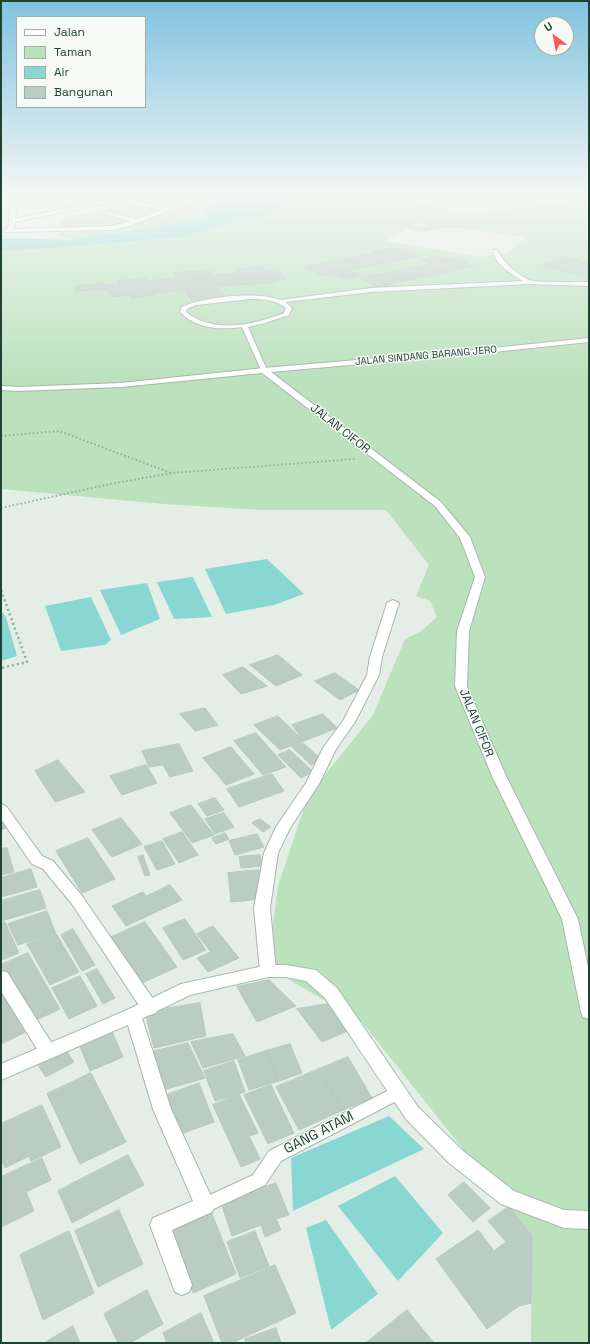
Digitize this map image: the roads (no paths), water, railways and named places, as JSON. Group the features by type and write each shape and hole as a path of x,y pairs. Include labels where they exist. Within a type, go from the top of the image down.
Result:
{"street":[{"name":"JALAN SINDANG BARANG JERO","path":"1,388 19,389 121,385 264,370 474,352 589,340"},
{"name":"JALAN CIFOR","path":"264,370 438,504 465,537 480,577 463,631 460,686 499,776 570,919 589,1012"},
{"path":"268,971 262,908 271,853 283,827 312,784 330,748 349,722 373,675 376,658 392,603"},
{"path":"1,809 37,860 48,865 77,900 141,1012 162,1108 205,1205 160,1225 182,1285"},
{"path":"1,1072 141,1012 186,989 268,971 286,971 310,975 331,993 412,1112 456,1157 508,1198 564,1220 589,1220"},
{"path":"1,977 48,1052"}],"lane":[{"path":"497,255 500,261 512,272 529,282"},
{"path":"282,301 289,308 287,314 263,324 245,327 206,324 192,320 183,312 184,308 195,303 219,299 251,297 270,298 282,301 371,290 529,282 589,284"},
{"name":"JALAN CIFOR","path":"245,327 264,370"},
{"name":"GANG ATAM","path":"205,1205 259,1180 275,1156 399,1092"}],"water":[{"path":"267,559 304,594 274,605 226,614 205,569"},
{"path":"193,577 212,617 174,619 157,582"},
{"path":"147,583 160,619 121,635 100,590"},
{"path":"91,597 111,640 105,645 61,651 45,606"},
{"path":"1,610 6,617 17,656 1,661"},
{"path":"389,1116 424,1149 293,1211 291,1158"},
{"path":"395,1176 443,1233 398,1281 338,1206"},
{"path":"326,1220 378,1294 331,1330 306,1228"}]}
